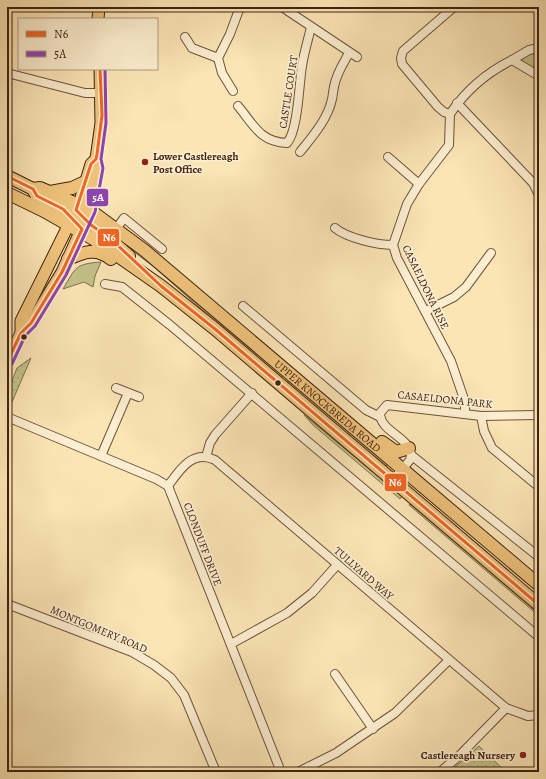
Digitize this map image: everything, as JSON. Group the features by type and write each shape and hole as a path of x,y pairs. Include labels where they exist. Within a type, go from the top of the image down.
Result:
{"highway":[{"path":"7,176 33,189 37,196 79,218 112,240 161,286"},
{"path":"50,192 72,188 87,181"},
{"path":"33,189 40,188 50,192 79,218"},
{"path":"7,193 79,218"},
{"name":"UPPER KNOCKBREDA ROAD","path":"79,218 116,229 164,267 539,586"},
{"name":"UPPER KNOCKBREDA ROAD","path":"79,218 92,238 161,286 393,480 539,605"},
{"path":"68,259 91,251 106,255 174,306 258,376 269,376"},
{"path":"278,364 309,381 392,451 410,452"}],"main road":[{"path":"98,18 99,7"},
{"path":"21,333 21,321 79,218 98,168 96,159 101,123 100,70"},
{"path":"7,362 21,333 32,321 68,259 91,164 96,159"}],"street":[{"path":"233,91 222,73 218,58 230,34 240,7"},
{"path":"282,7 357,57"},
{"path":"454,7 403,50 400,58 402,64 438,107 444,112 450,114 465,93 485,76 529,50 539,48"},
{"name":"CASTLE COURT","path":"238,106 264,138 276,142 287,143 291,138 294,125 302,66 311,27"},
{"path":"185,37 192,48 218,58"},
{"path":"300,152 317,131 327,111 332,99 339,69 349,53"},
{"path":"512,60 539,76"},
{"path":"7,73 85,93 101,93"},
{"path":"457,103 533,183 539,195"},
{"name":"CASAELDONA RISE","path":"450,114 448,145 419,184 407,204 393,245 397,258 451,361 465,402 465,414"},
{"path":"388,157 419,184"},
{"path":"116,229 124,218 162,249"},
{"path":"335,228 343,234 382,244 393,245"},
{"path":"426,311 454,297 466,286 491,253"},
{"path":"105,284 122,287 252,393 539,637"},
{"name":"UPPER KNOCKBREDA ROAD","path":"243,306 366,410 380,417"},
{"path":"116,388 139,397"},
{"path":"101,456 128,393"},
{"path":"7,417 162,482 168,486 183,464 198,458 206,457 210,443 215,435 252,393"},
{"name":"CASAELDONA PARK","path":"380,417 381,410 387,405 393,404 481,416 539,415"},
{"path":"481,416 484,431 492,448 539,487"},
{"path":"380,417 384,425 401,439 410,452 539,557"},
{"path":"393,480 402,469 410,452"},
{"name":"TULLYARD WAY","path":"206,457 214,460 220,465 506,708"},
{"name":"CLONDUFF DRIVE","path":"168,486 281,772"},
{"path":"231,644 286,613 312,593 337,565"},
{"name":"MONTGOMERY ROAD","path":"7,604 132,652 154,664 171,678 184,696 216,772"},
{"path":"298,772 336,753 395,713 449,660"},
{"path":"334,674 373,729"},
{"path":"440,772 460,755 506,708 528,716 539,715"}],"green space":[{"path":"539,52 539,72 521,61 524,54"},
{"path":"105,230 120,236 284,374 280,379 154,267"},
{"path":"101,262 95,276 93,287 84,282 63,289 77,268 86,264"},
{"path":"31,358 12,402 9,401 8,391 17,368"},
{"path":"290,380 389,463 385,467 286,383"},
{"path":"304,415 402,496 400,499 313,425"},
{"path":"410,504 539,614 539,616 409,505"},
{"path":"479,746 506,772 459,772 454,768"}],"transit line":[{"name":"N6","path":"100,70 102,115 97,154 96,159 91,164 76,210 91,225 112,240 161,286 215,329 539,605"},
{"name":"5A","path":"12,364 25,336 35,326 66,275 95,212 103,168 101,159 106,123 105,70"},
{"name":"N6","path":"7,176 33,189 37,196 63,209 82,229 62,272 31,323 21,333 7,362"}],"place":[{"name":"Lower Castlereagh Post Office","path":"145,162"},
{"name":"Castlereagh Nursery","path":"523,755"}]}
